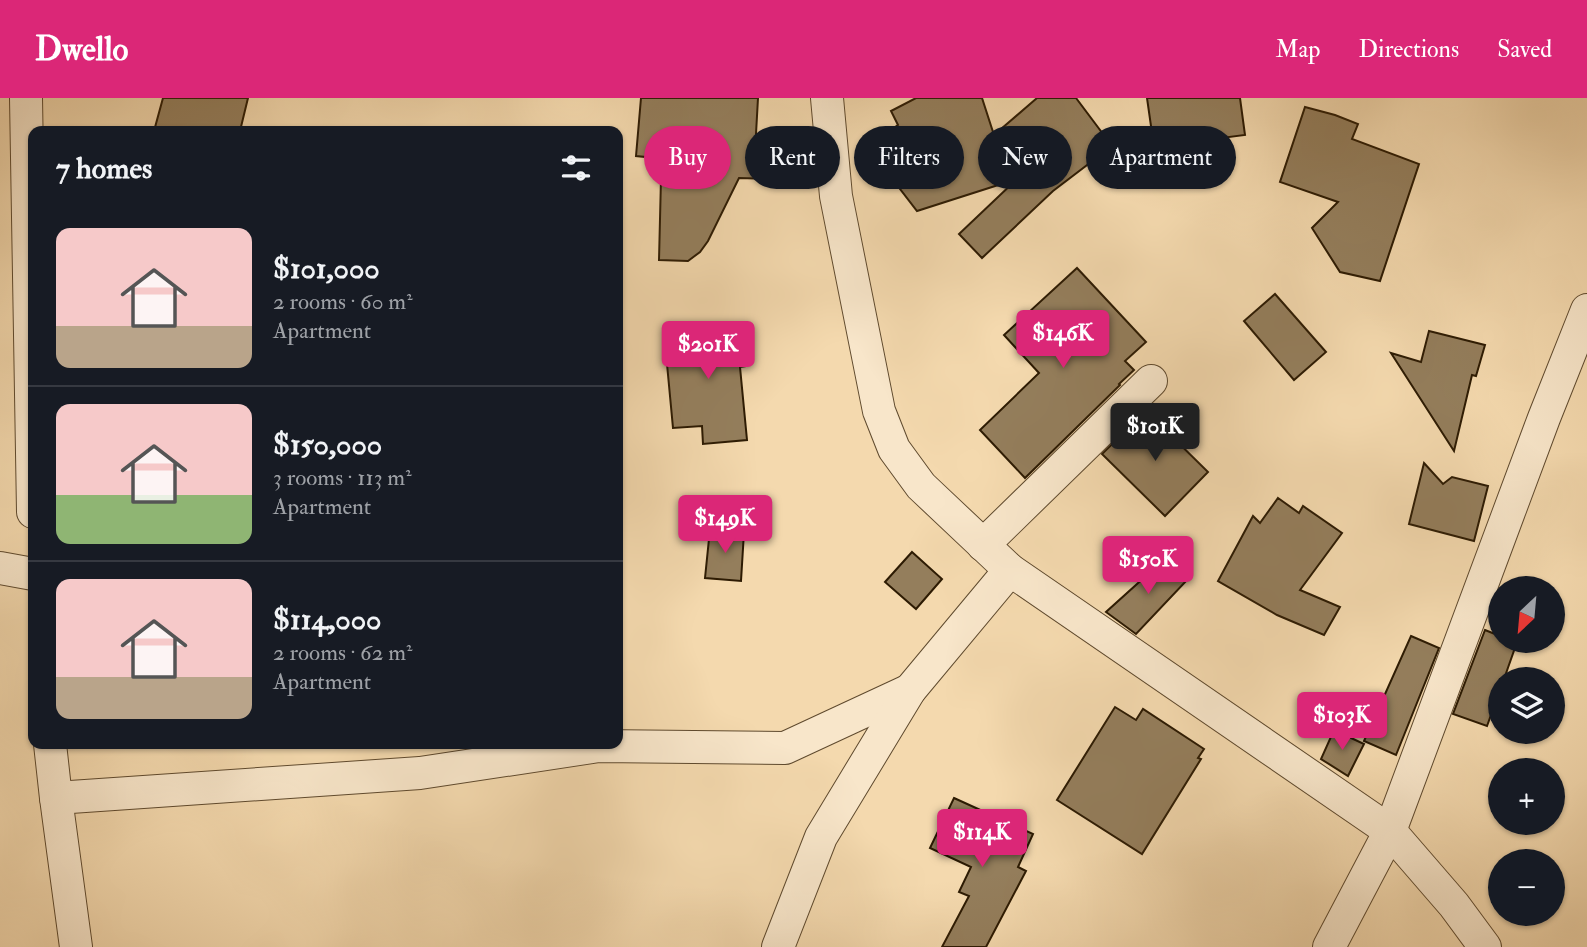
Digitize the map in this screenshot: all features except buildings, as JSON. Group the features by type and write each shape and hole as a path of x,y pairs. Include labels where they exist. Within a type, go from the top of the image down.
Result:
{"street":[{"path":"26,98 28,216"},
{"path":"827,98 836,196 879,411 894,449 921,486 1010,570 1390,831 1454,905 1485,947"},
{"path":"1329,947 1390,831 1539,431 1587,310"},
{"path":"984,545 1151,381"},
{"path":"0,568 28,573"},
{"path":"778,947 821,836 910,690 1010,570"},
{"path":"623,746 785,748 910,690"},
{"path":"51,749 76,947"},
{"path":"56,798 420,772 578,749"}]}
